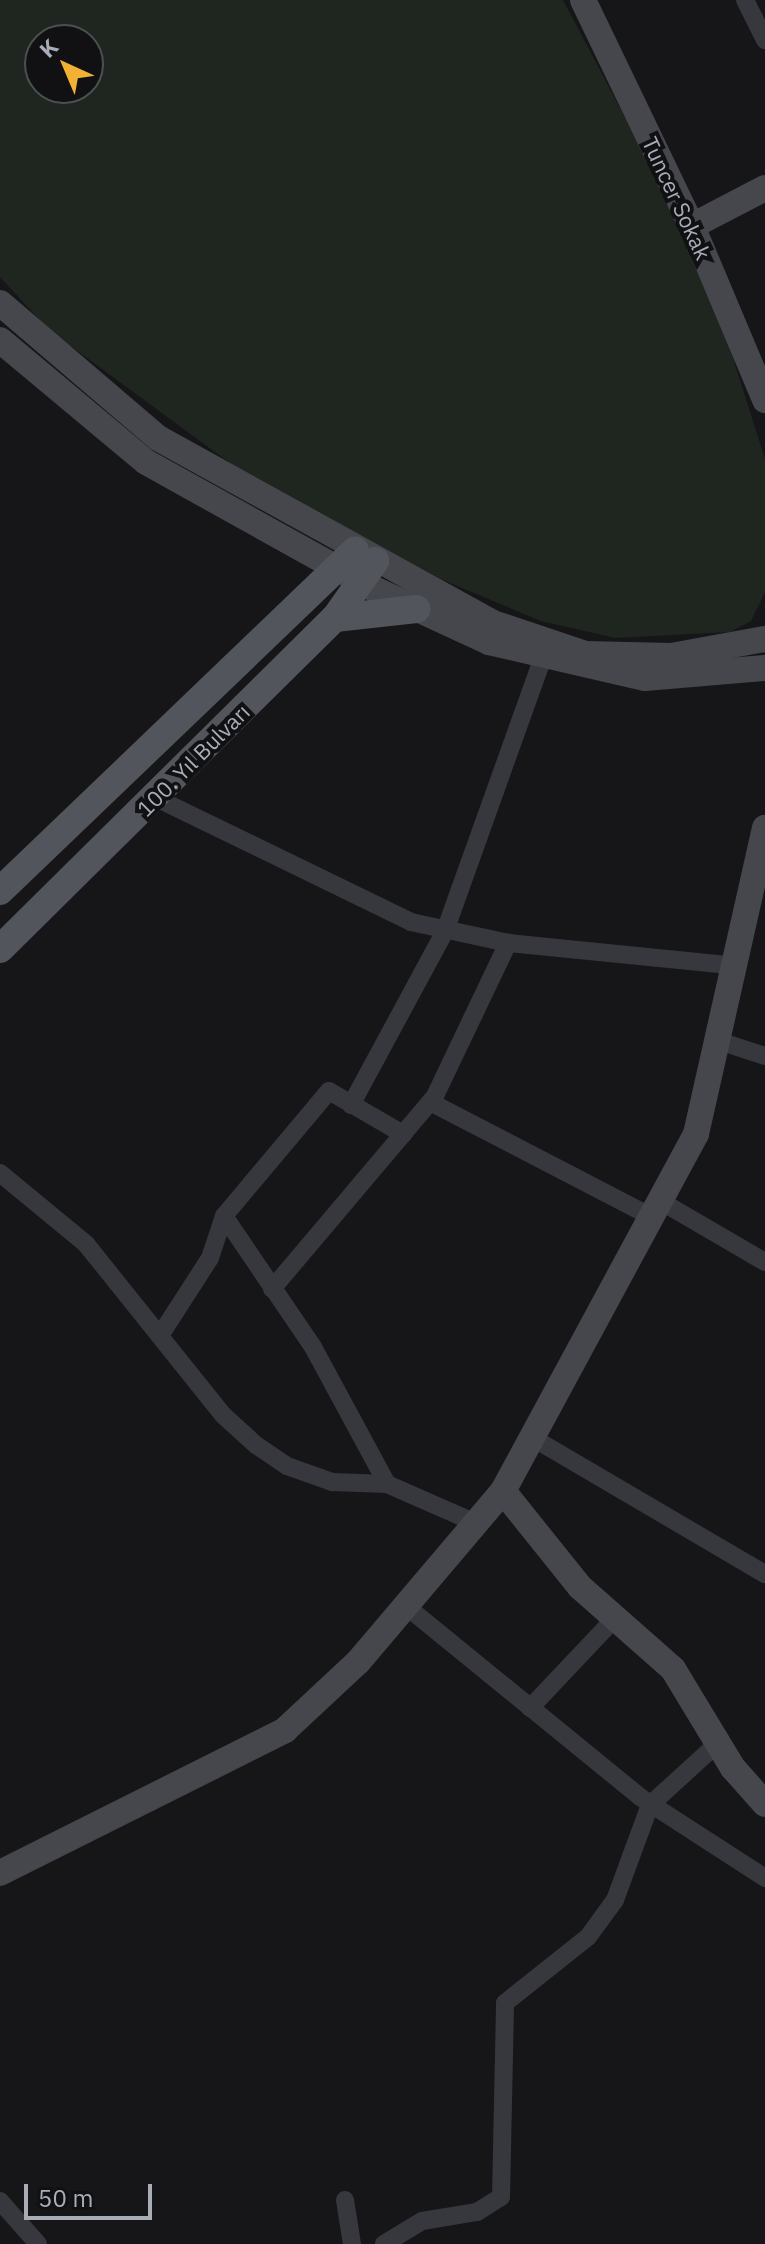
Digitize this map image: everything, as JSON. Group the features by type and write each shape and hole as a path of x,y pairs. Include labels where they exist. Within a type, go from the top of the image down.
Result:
{"main road":[{"name":"100. Yıl Bulvarı","path":"0,949 335,618 356,565"},
{"name":"100. Yıl Bulvarı","path":"0,891 356,565"},
{"path":"335,618 417,609"}],"street":[{"name":"Tuncer Sokak","path":"583,0 692,226 765,400"},
{"path":"745,0 765,40"},
{"path":"692,226 765,188"},
{"path":"2,310 158,438 356,565 417,609 542,660 645,678 765,668"},
{"path":"0,340 12,360 146,462 356,565 493,623 585,654 671,656 765,639"},
{"path":"351,1105 445,931 542,660"},
{"path":"156,798 411,922 508,943 737,966"},
{"path":"0,1873 285,1730 406,1606 503,1491 658,1210 696,1134 722,1042 765,828"},
{"path":"272,1289 430,1102 508,943"},
{"path":"722,1042 765,1056"},
{"path":"161,1334 210,1258 224,1216 329,1091 403,1134"},
{"path":"430,1102 765,1262"},
{"path":"0,1173 86,1244 223,1415 266,1452 332,1482 387,1484 476,1523"},
{"path":"224,1216 313,1347 387,1484"},
{"path":"533,1438 765,1574"},
{"path":"503,1491 551,1557 673,1669 719,1742 765,1804"},
{"path":"406,1606 650,1805 765,1878"},
{"path":"530,1708 615,1618"},
{"path":"384,2244 422,2221 477,2212 501,2197 505,2003 604,1917 650,1805 719,1742"},
{"path":"345,2200 352,2244"},
{"path":"0,2201 38,2244"}],"shaded area":[{"path":"0,0 563,0 704,267 765,459 765,592 751,621 730,632 615,638 541,621 443,580 238,469 49,330 0,277"}]}
